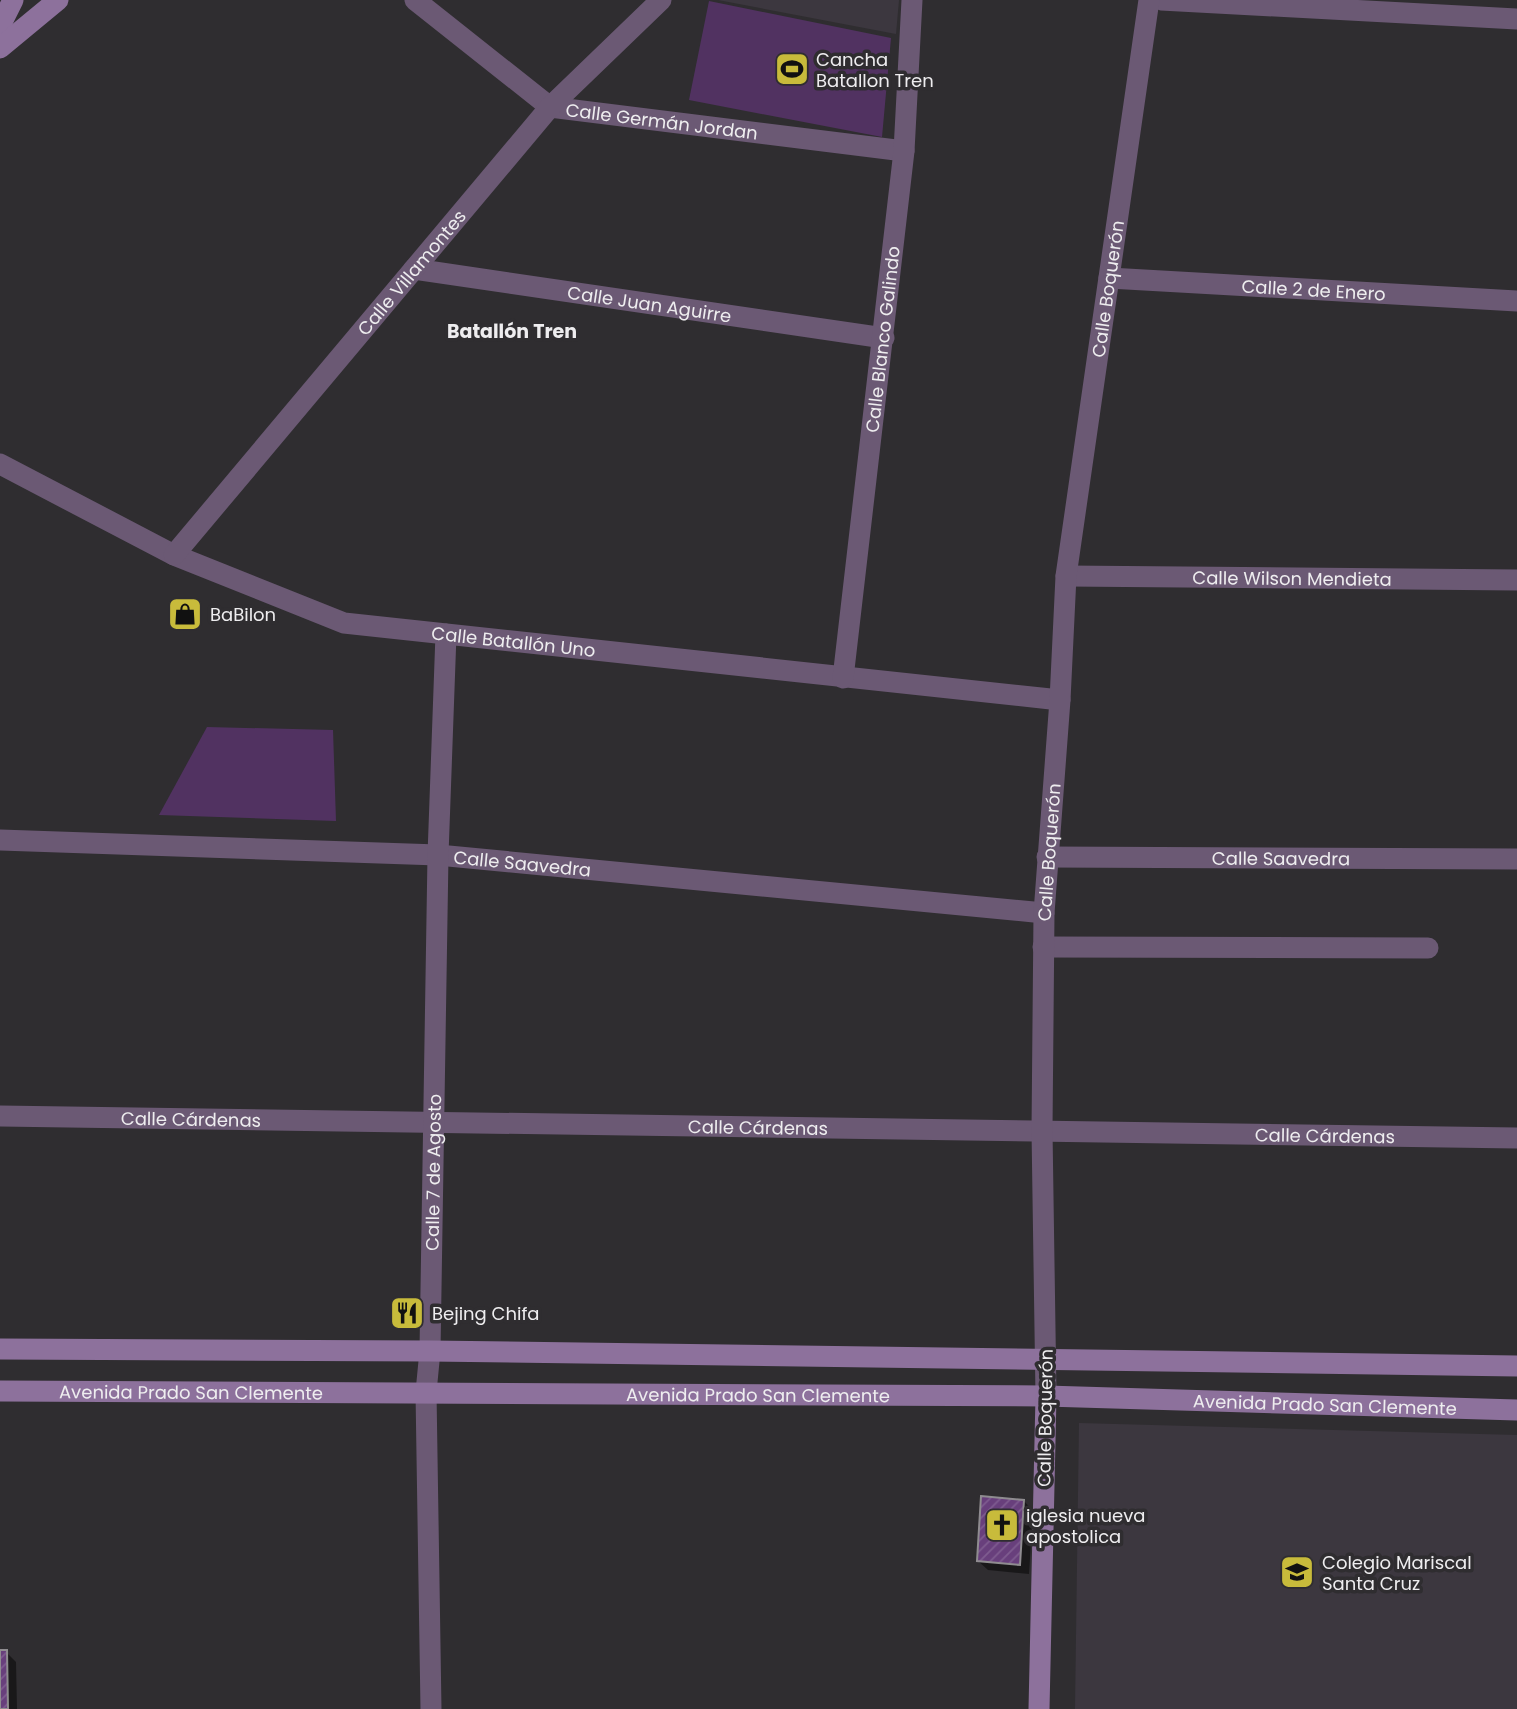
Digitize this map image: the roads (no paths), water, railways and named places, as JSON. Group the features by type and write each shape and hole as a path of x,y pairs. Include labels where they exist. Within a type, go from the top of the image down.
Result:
{"main road":[{"path":"0,26 13,0"},
{"path":"0,48 58,0"},
{"path":"0,1349 430,1351 1517,1366"},
{"name":"Avenida Prado San Clemente","path":"0,1391 1046,1396 1517,1410"},
{"name":"Calle Boquerón","path":"1039,1709 1046,1396"}],"street":[{"name":"Calle Germán Jordan","path":"415,0 550,107 904,151"},
{"name":"Calle Villamontes","path":"174,555 550,107 662,0"},
{"name":"Calle Blanco Galindo","path":"844,678 904,151 912,0"},
{"name":"Calle Boquerón","path":"1046,1396 1042,1130 1043,947 1066,576 1149,0"},
{"path":"1161,0 1517,19"},
{"name":"Calle Juan Aguirre","path":"414,269 884,338"},
{"name":"Calle 2 de Enero","path":"1109,278 1517,301"},
{"name":"Calle Batallón Uno","path":"0,464 174,555 344,623 1060,700"},
{"name":"Calle Wilson Mendieta","path":"1066,576 1517,580"},
{"name":"Calle 7 de Agosto","path":"431,1709 426,1392 430,1351 438,855 446,634"},
{"name":"Calle Saavedra","path":"0,840 438,855 1044,913"},
{"name":"Calle Saavedra","path":"1047,857 1517,859"},
{"path":"1043,947 1428,948"},
{"name":"Calle Cárdenas","path":"0,1116 1517,1138"}],"place":[{"name":"Cancha Batallon Tren","path":"792,69"},
{"name":"BaBilon","path":"185,614"},
{"name":"Bejing Chifa","path":"407,1313"},
{"name":"iglesia nueva apostolica","path":"1002,1525"},
{"name":"Colegio Mariscal Santa Cruz","path":"1297,1572"}],"district":[{"name":"Batallón Tren","path":"512,331"}]}
